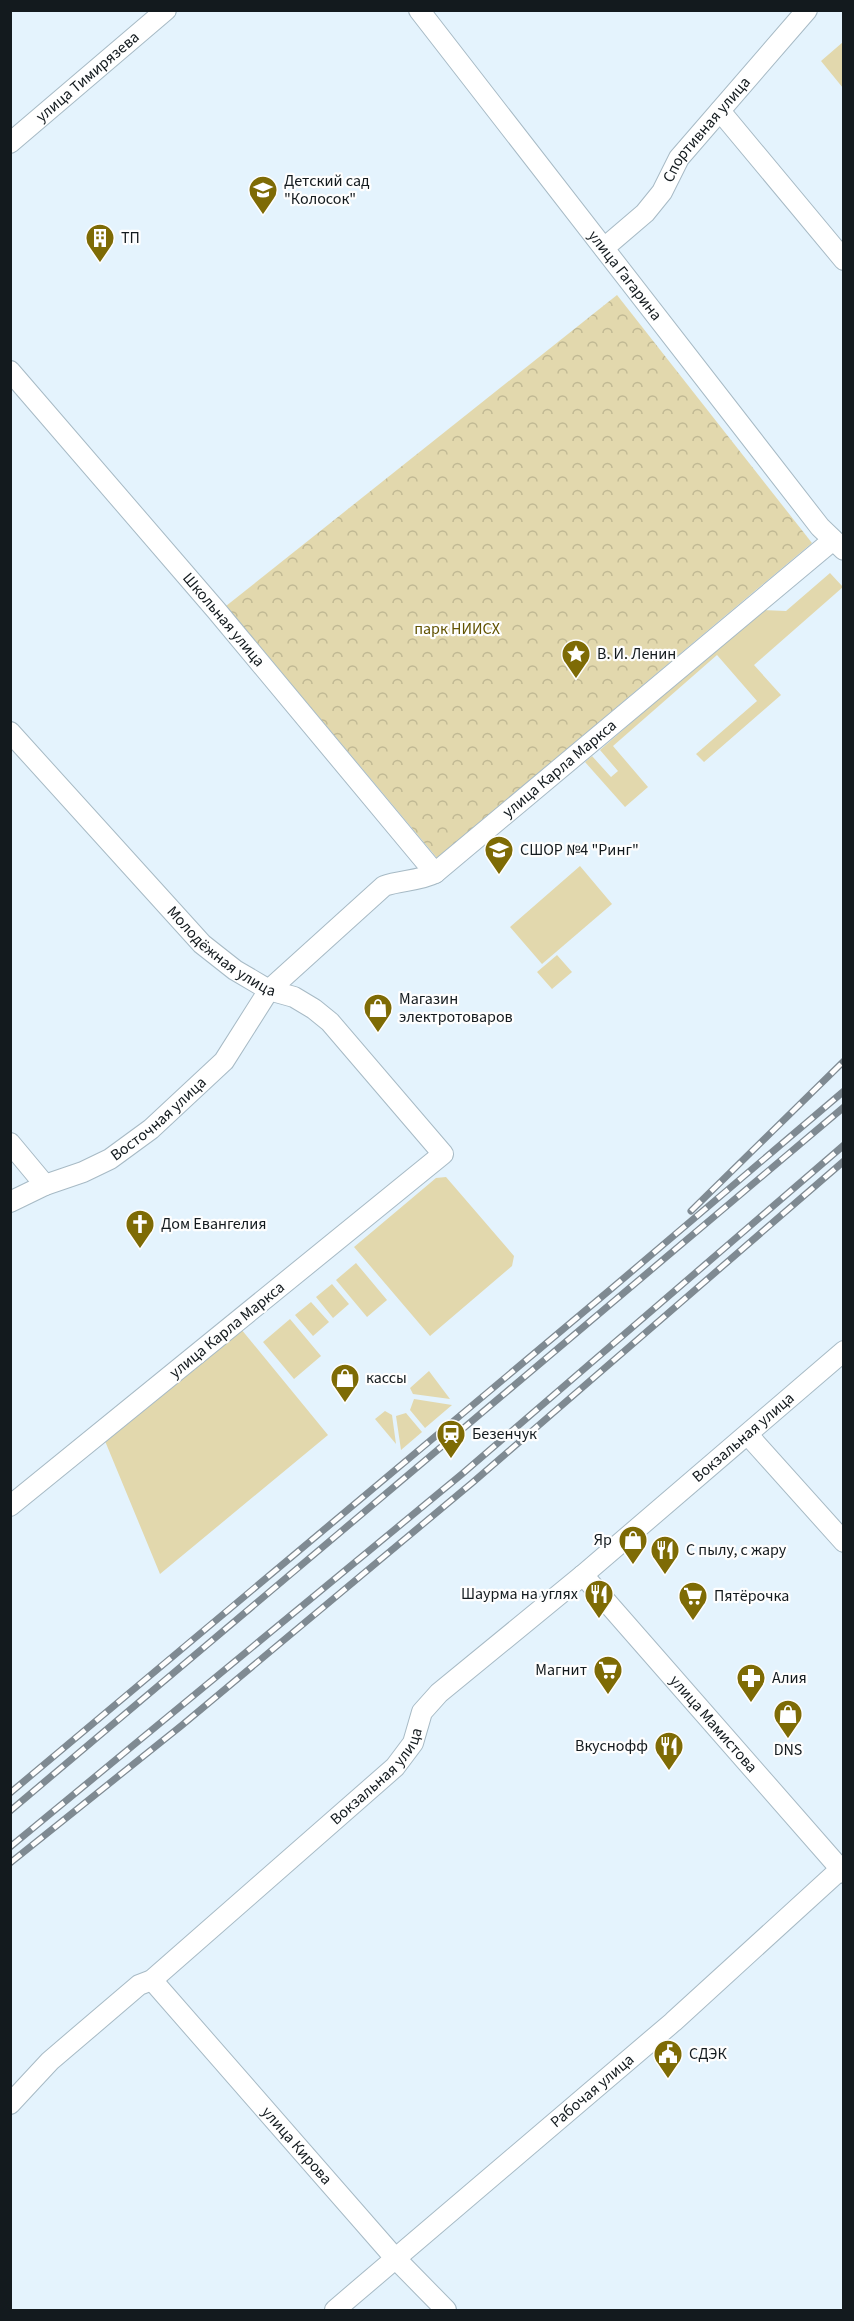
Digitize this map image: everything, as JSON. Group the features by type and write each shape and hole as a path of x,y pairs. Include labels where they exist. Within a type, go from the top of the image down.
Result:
{"street":[{"name":"улица Тимирязева","path":"10,143 166,10"},
{"name":"улица Гагарина","path":"419,10 820,527 838,545"},
{"name":"Спортивная улица","path":"604,248 645,213 662,192 679,158 807,10"},
{"path":"720,111 843,260"},
{"name":"Школьная улица","path":"10,371 208,601 435,873"},
{"name":"улица Карла Маркса","path":"269,990 384,886 399,880 427,877 435,873 838,545"},
{"name":"Молодёжная улица","path":"10,732 202,944 235,970 269,990 294,997 330,1022 442,1154"},
{"name":"Восточная улица","path":"10,1202 110,1159 151,1129 224,1061 269,990"},
{"path":"10,1143 45,1185"},
{"name":"улица Карла Маркса","path":"10,1506 442,1154"},
{"name":"Вокзальная улица","path":"10,2104 50,2061 139,1985 152,1980 395,1767 413,1743 422,1712 439,1693 583,1575 843,1351"},
{"path":"748,1435 843,1542"},
{"name":"улица Мамистова","path":"583,1575 842,1869"},
{"name":"Рабочая улица","path":"335,2310 673,2022 842,1869"},
{"name":"улица Кирова","path":"152,1980 395,2258 446,2310"}],"green space":[{"path":"843,42 843,88 821,61"},
{"name":"парк НИИСХ","path":"617,295 812,543 437,858 226,606"},
{"path":"830,573 843,587 754,665 781,695 704,762 696,754 757,701 717,655 613,746 648,787 625,807 585,762 592,756 611,777 618,771 600,750 760,610 786,611"},
{"path":"580,866 612,904 542,964 510,927"},
{"path":"557,955 572,972 552,989 537,972"},
{"path":"446,1177 514,1256 512,1266 430,1336 354,1247 436,1178"},
{"path":"356,1263 387,1300 367,1317 336,1280"},
{"path":"332,1284 349,1304 333,1318 316,1297"},
{"path":"311,1302 329,1322 313,1336 295,1315"},
{"path":"290,1319 321,1356 294,1379 263,1342"},
{"path":"241,1329 328,1435 160,1574 105,1441"},
{"path":"429,1371 450,1399 413,1394 410,1388"},
{"path":"414,1399 452,1405 425,1428 410,1410"},
{"path":"385,1411 392,1415 396,1444 375,1419"},
{"path":"406,1413 422,1432 401,1450 396,1416"}],"railway":[{"path":"691,1211 844,1061"},
{"path":"10,1793 844,1091"},
{"path":"10,1811 844,1107"},
{"path":"10,1847 462,1474 844,1145"},
{"path":"10,1863 181,1726 472,1483 844,1161"}],"place":[{"name":"Детский сад \"Колосок\"","path":"263,216"},
{"name":"ТП","path":"100,264"},
{"name":"В. И. Ленин","path":"576,680"},
{"name":"СШОР №4 \"Ринг\"","path":"499,876"},
{"name":"Магазин электротоваров","path":"378,1034"},
{"name":"Дом Евангелия","path":"140,1250"},
{"name":"кассы","path":"345,1404"},
{"name":"Безенчук","path":"451,1460"},
{"name":"Яр","path":"633,1566"},
{"name":"С пылу, с жару","path":"665,1576"},
{"name":"Шаурма на углях","path":"599,1620"},
{"name":"Пятёрочка","path":"693,1622"},
{"name":"Магнит","path":"608,1696"},
{"name":"Алия","path":"751,1704"},
{"name":"DNS","path":"788,1740"},
{"name":"Вкуснофф","path":"669,1772"},
{"name":"СДЭК","path":"668,2080"}]}
